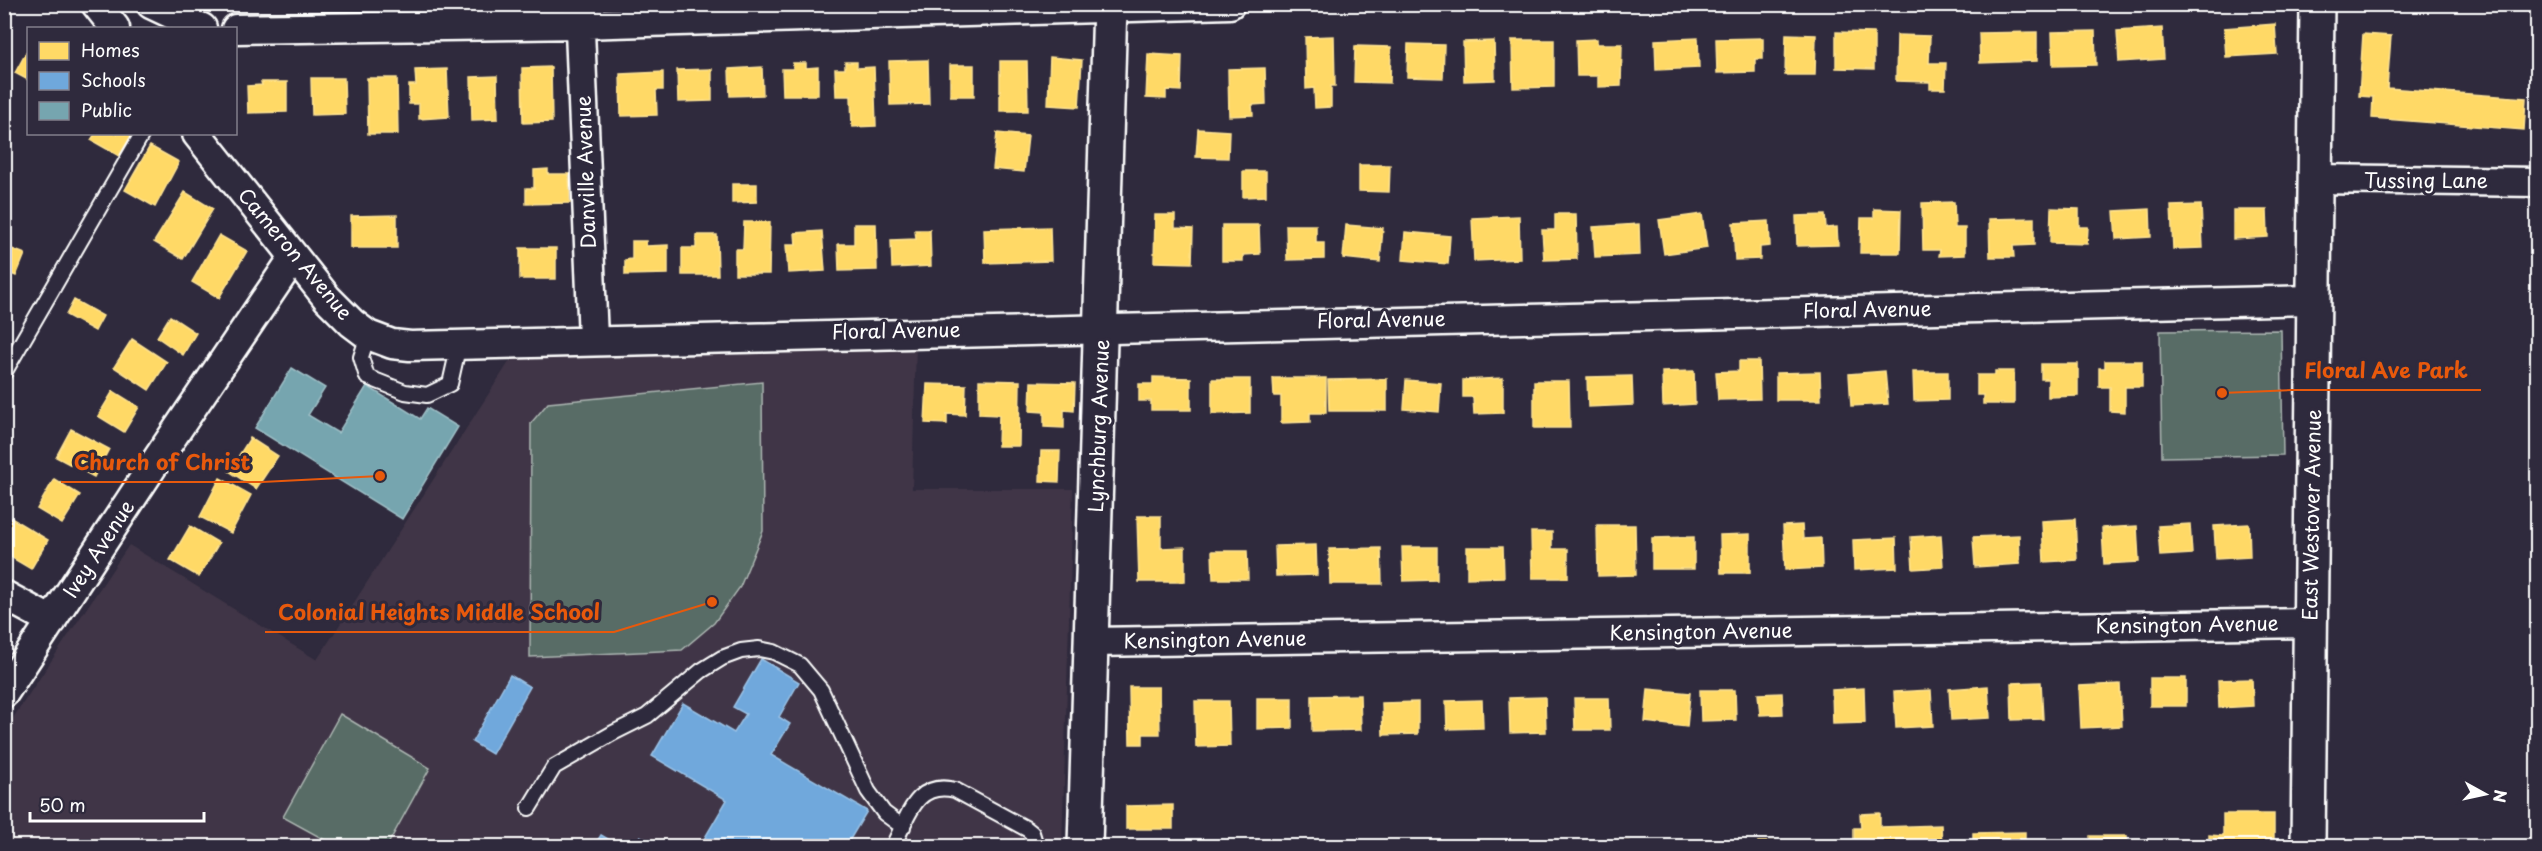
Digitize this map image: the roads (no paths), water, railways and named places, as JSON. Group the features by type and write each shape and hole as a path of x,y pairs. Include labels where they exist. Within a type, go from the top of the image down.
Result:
{"main road":[{"name":"East Westover Avenue","path":"2308,846 2317,4"},
{"name":"Lynchburg Avenue","path":"1085,846 1110,6"}],"street":[{"path":"96,4 114,27"},
{"path":"151,4 200,27"},
{"path":"237,29 580,14 1230,4"},
{"name":"Danville Avenue","path":"580,14 593,339"},
{"name":"Cameron Avenue","path":"198,135 327,298 352,323 368,335 392,344 454,345"},
{"name":"Tussing Lane","path":"2315,179 2538,182"},
{"name":"Ivey Avenue","path":"4,693 294,257"},
{"name":"Floral Avenue","path":"454,345 593,339 2314,300"},
{"path":"4,594 52,621"},
{"name":"Kensington Avenue","path":"1092,642 2311,623"}],"lane":[{"path":"4,373 141,135"},
{"path":"368,335 361,357 366,377 405,392 427,395 450,384 454,345"},
{"path":"529,808 554,767 613,732 647,716 700,671 722,658 741,651 759,649 774,652 800,665 821,690 868,791 884,813 903,827"},
{"path":"893,846 920,794 932,788 942,787 955,790 1027,829 1032,833 1036,846"}],"place":[{"name":"Floral Ave Park","path":"2222,393"},
{"name":"Church of Christ","path":"380,476"},
{"name":"Colonial Heights Middle School","path":"712,602"}]}
